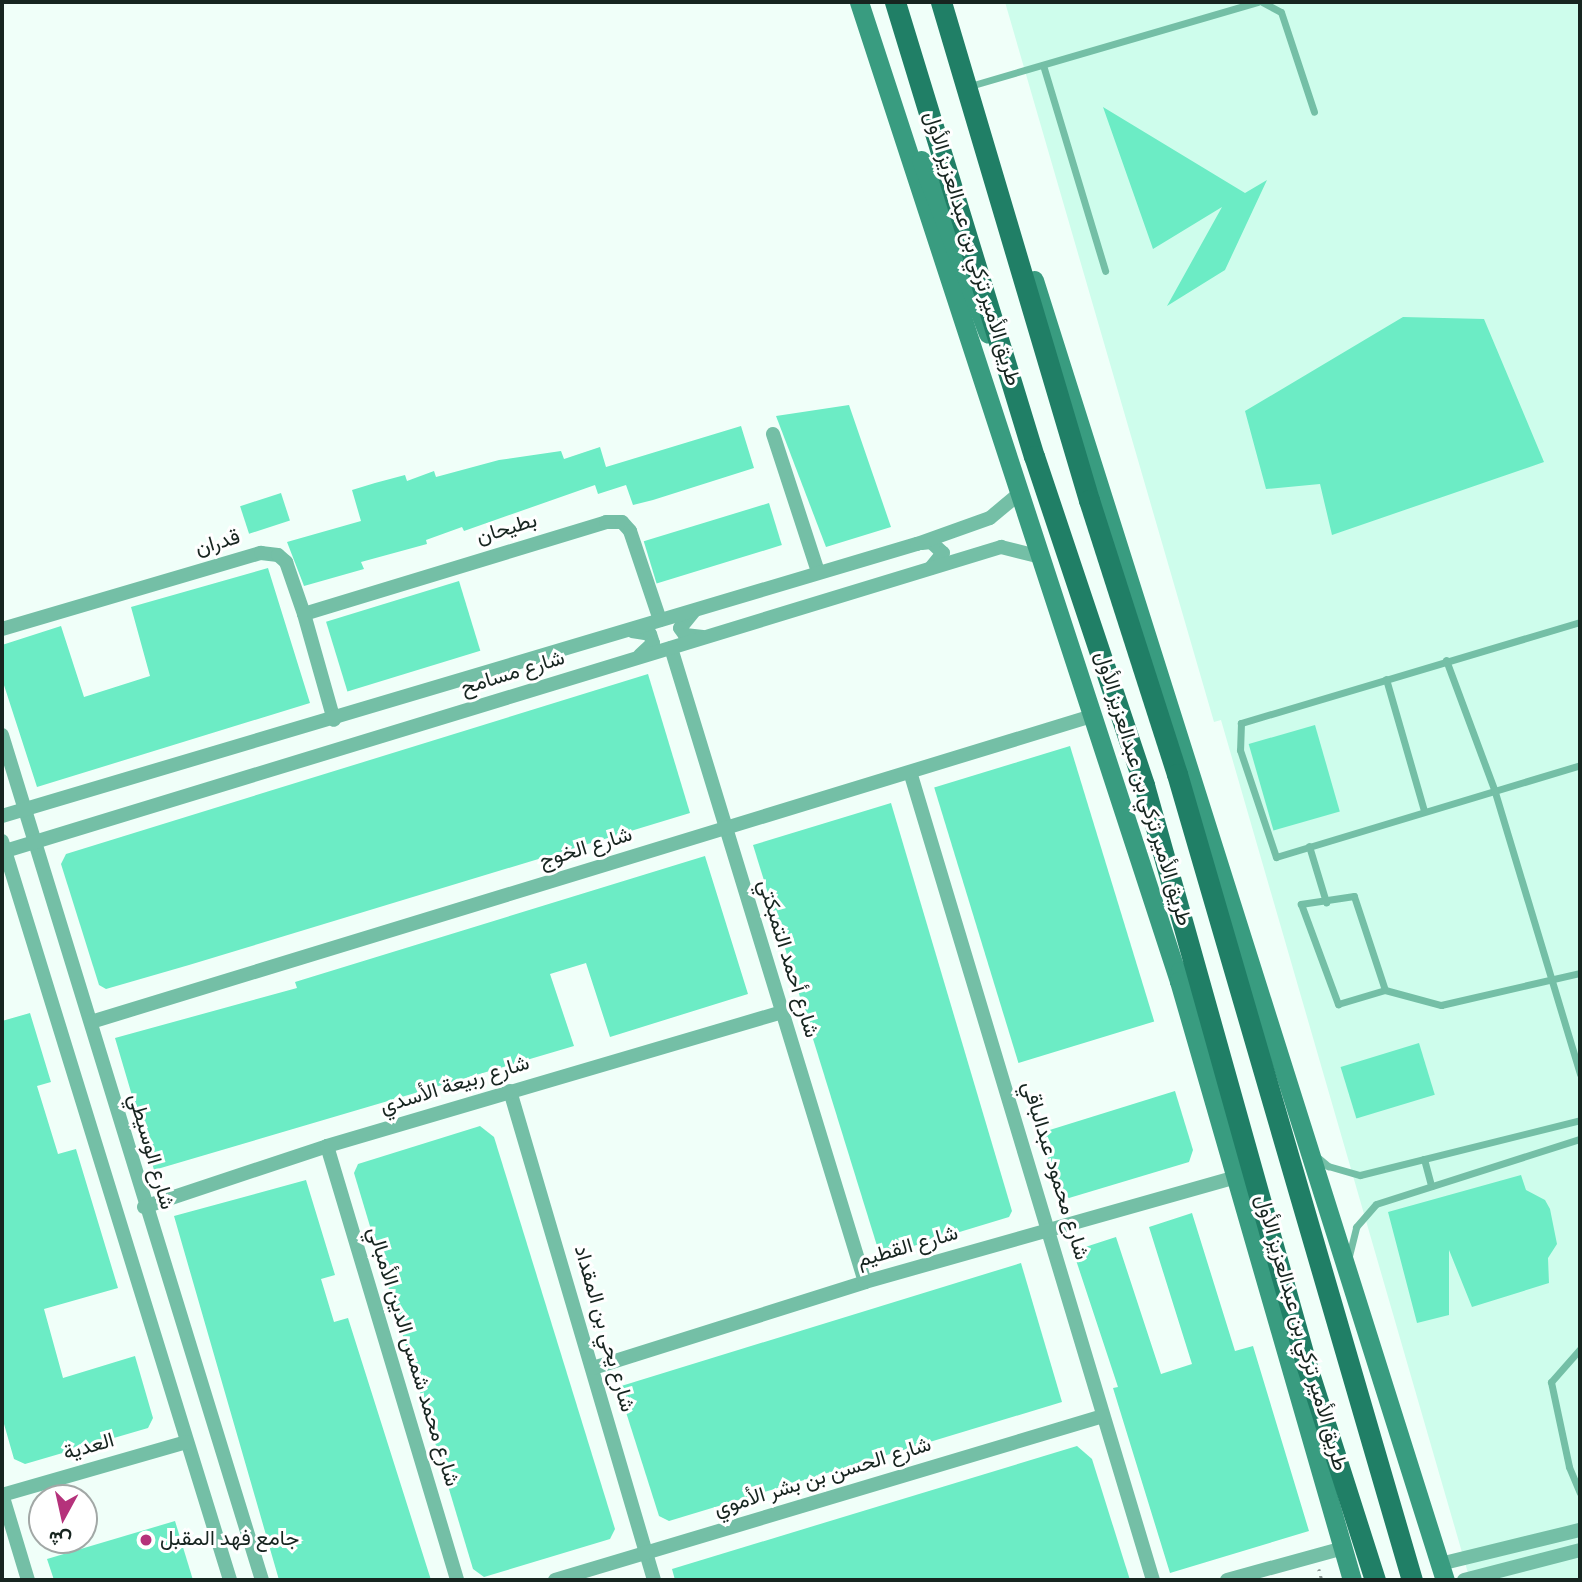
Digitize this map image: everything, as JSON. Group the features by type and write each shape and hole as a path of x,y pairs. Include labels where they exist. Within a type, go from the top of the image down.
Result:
{"main road":[{"path":"860,2 1034,456"},
{"path":"860,2 1038,556 1179,981 1352,1580"},
{"name":"طريق الأمير تركي بن عبدالعزيز الأول","path":"895,2 1034,456 1144,785 1307,1367 1375,1580"},
{"name":"طريق الأمير تركي بن عبدالعزيز الأول","path":"943,2 1177,774 1412,1580"},
{"path":"969,86 1443,1572"},
{"path":"1179,981 1186,936"}],"street":[{"path":"773,434 818,572"},
{"name":"شارع مسامح","path":"2,816 334,720 917,544 990,518 1019,494"},
{"name":"بطيحان","path":"304,614 606,522 622,522 630,531 660,620"},
{"path":"917,544 940,547 943,553 930,569"},
{"name":"شارع مسامح","path":"3,848 37,843 1001,547 1038,556"},
{"name":"قدران","path":"2,629 261,553 278,555 286,562 304,614 334,720"},
{"path":"698,608 680,628 685,635 708,637"},
{"path":"628,631 650,634 653,643 633,659"},
{"name":"شارع أحمد التمبكتي","path":"671,648 865,1282"},
{"name":"شارع الخوج","path":"91,1022 724,828 911,775 1093,716"},
{"name":"شارع الوسيطي","path":"2,735 27,808 144,1207 262,1580"},
{"name":"شارع محمود عبدالباقي","path":"911,775 1051,1230 1102,1416 1153,1580"},
{"path":"3,848 230,1580"},
{"name":"شارع ربيعة الأسدي","path":"144,1207 327,1146 781,1012"},
{"name":"شارع يحي بن المقداد","path":"510,1091 654,1580"},
{"name":"شارع محمد شمس الدين الأمبالي","path":"327,1146 457,1580"},
{"name":"شارع القطيم","path":"593,1368 865,1282 1235,1177"},
{"name":"شارع الحسن بن بشر الأموي","path":"555,1580 1102,1416"},
{"name":"العدية","path":"2,1494 187,1441"},
{"path":"2,1494 28,1580"},
{"path":"1443,1572 1580,1530"},
{"path":"1227,1580 1343,1548"},
{"path":"1464,1580 1580,1550"}],"lane":[{"path":"969,86 1260,2 1281,12 1314,112"},
{"path":"1043,65 1105,271"},
{"path":"1580,622 1241,723 1240,750 1276,857 1580,765"},
{"path":"1446,660 1494,789 1555,980 1580,1074"},
{"path":"1386,679 1424,811"},
{"path":"1309,846 1326,902"},
{"path":"1385,990 1354,896 1301,904 1338,1004 1385,990 1441,1005 1580,973"},
{"path":"1310,1151 1328,1166 1360,1175 1580,1121"},
{"path":"1346,1267 1356,1227 1376,1203 1580,1139"},
{"path":"1424,1159 1431,1186"},
{"path":"1580,1349 1551,1382 1569,1467 1580,1493"},
{"path":"1569,1467 1580,1466"}],"shaded area":[{"path":"1005,2 1580,2 1580,1580 1470,1580 1221,720 1214,722"}],"building":[{"path":"1103,107 1245,193 1267,180 1225,270 1167,306 1222,207 1153,249"},
{"path":"1403,317 1484,319 1544,462 1332,535 1320,484 1266,489 1245,411"},
{"path":"849,405 891,527 826,547 776,416"},
{"path":"741,426 754,468 653,500 633,505 626,485 598,494 595,485 464,531 462,527 426,540 427,544 361,562 364,569 304,586 287,542 361,521 352,490 405,475 407,481 434,471 436,477 499,460 561,451 564,459 600,447 606,467"},
{"path":"281,493 290,521 249,534 240,506"},
{"path":"769,503 782,545 657,583 644,541"},
{"path":"268,568 310,703 37,787 2,679 2,645 61,626 84,697 150,676 131,607"},
{"path":"459,581 480,651 347,691 326,622"},
{"path":"648,674 690,813 189,965 106,989 99,985 61,864 66,854"},
{"path":"1315,725 1340,812 1273,831 1249,744"},
{"path":"1070,746 1154,1021 1018,1063 934,788"},
{"path":"891,803 1012,1211 1009,1217 887,1254 878,1249 753,845"},
{"path":"705,856 748,994 610,1037 586,963 550,974 574,1046 154,1170 115,1038 297,988 295,982"},
{"path":"30,1013 51,1082 37,1086 58,1154 76,1149 118,1288 44,1309 63,1378 135,1356 153,1418 148,1428 25,1464 14,1459 2,1417 2,1021"},
{"path":"1419,1043 1435,1095 1356,1119 1341,1067"},
{"path":"1175,1091 1193,1150 1189,1162 1069,1198 1058,1191 1040,1133"},
{"path":"480,1126 494,1137 615,1529 610,1539 484,1577 473,1569 354,1173 358,1164"},
{"path":"1521,1175 1526,1190 1545,1200 1550,1209 1557,1244 1548,1258 1549,1283 1472,1307 1449,1250 1449,1315 1417,1323 1388,1212"},
{"path":"306,1180 335,1275 321,1279 334,1322 348,1318 431,1580 279,1580 174,1216"},
{"path":"1192,1213 1235,1351 1253,1346 1309,1531 1170,1573 1113,1388 1118,1387 1073,1251 1116,1237 1161,1374 1192,1364 1149,1227"},
{"path":"1021,1263 1062,1402 669,1521 659,1516 618,1387"},
{"path":"1077,1446 1092,1459 1130,1580 675,1580 672,1569"},
{"name":"جامع فهد المقبل","path":"175,1521 193,1580 54,1580 47,1559 64,1554 98,1554 98,1544"}],"place":[{"name":"جامع فهد المقبل","path":"146,1540"}]}
